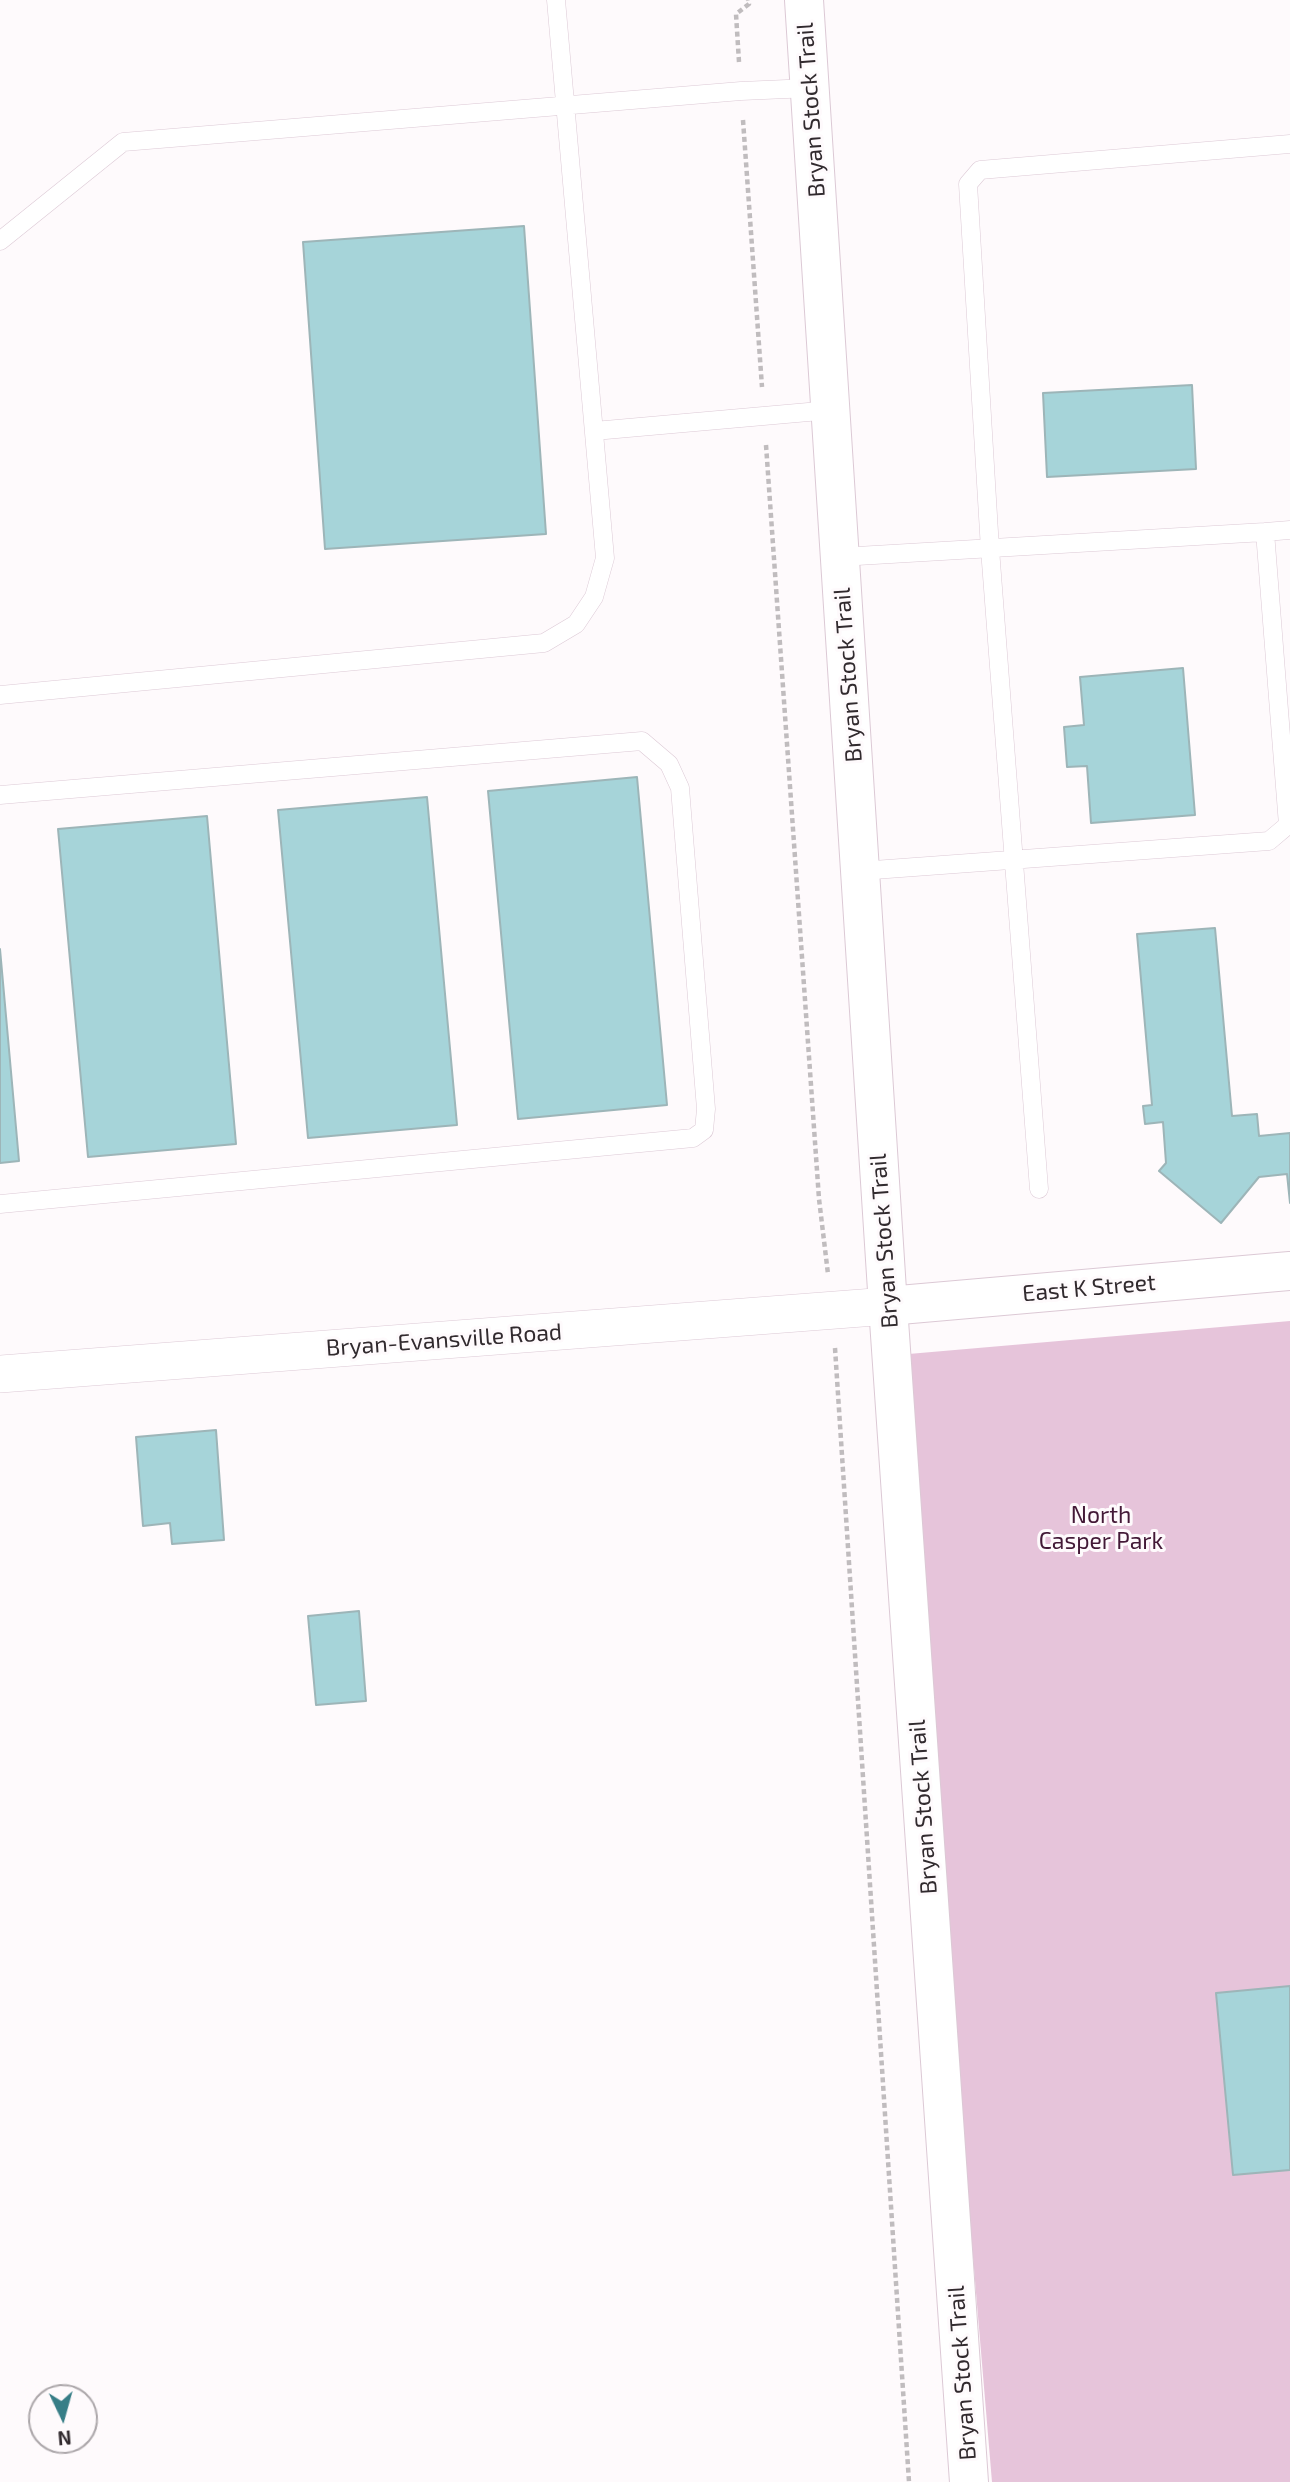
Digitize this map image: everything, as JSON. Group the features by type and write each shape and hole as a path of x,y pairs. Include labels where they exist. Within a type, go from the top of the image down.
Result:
{"main road":[{"name":"Bryan Stock Trail","path":"804,0 888,1306 969,2482"},
{"name":"East K Street","path":"888,1306 1290,1271"}],"street":[{"name":"Bryan-Evansville Road","path":"0,1374 888,1306"}],"lane":[{"path":"0,695 544,643 576,624 594,597 605,558 556,0"},
{"path":"0,241 122,142 741,91 810,88"},
{"path":"1039,1189 990,549 968,184 980,170 1290,144"},
{"path":"594,430 831,410"},
{"path":"840,557 1290,530"},
{"path":"860,871 1269,841 1288,825 1265,532"},
{"path":"0,795 642,741 669,764 680,788 706,1109 704,1130 693,1138 0,1204"}],"path":[{"path":"748,0 749,4 736,14 819,1199 833,1310 909,2482"}],"green space":[{"name":"North Casper Park","path":"1290,1321 1290,2482 992,2482 897,1355"}],"building":[{"path":"524,226 546,534 325,549 303,242"},
{"path":"1192,385 1196,469 1047,477 1043,393"},
{"path":"1183,668 1195,815 1091,823 1087,766 1067,767 1064,727 1084,725 1080,677"},
{"path":"637,777 667,1105 518,1119 488,791"},
{"path":"427,797 457,1125 308,1138 278,810"},
{"path":"207,816 236,1144 88,1157 58,829"},
{"path":"1215,928 1232,1116 1257,1114 1259,1136 1290,1133 1290,1203 1287,1174 1259,1177 1221,1223 1159,1171 1166,1163 1163,1122 1145,1124 1143,1106 1152,1105 1137,934"},
{"path":"0,949 19,1161 0,1163"},
{"path":"216,1430 224,1540 172,1544 170,1523 143,1526 136,1437"},
{"path":"359,1611 366,1701 316,1705 308,1616"},
{"path":"1290,1986 1290,2170 1233,2175 1216,1993"}]}
